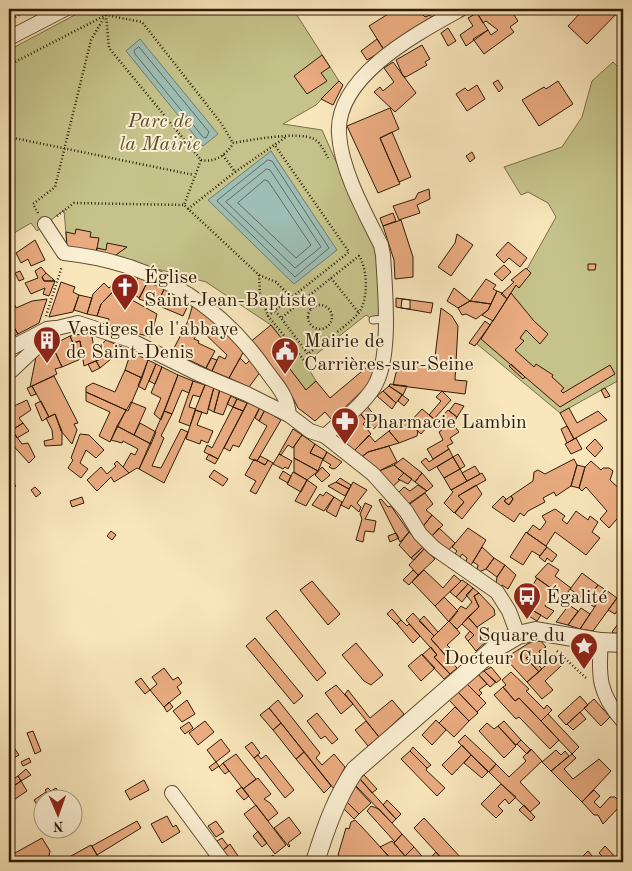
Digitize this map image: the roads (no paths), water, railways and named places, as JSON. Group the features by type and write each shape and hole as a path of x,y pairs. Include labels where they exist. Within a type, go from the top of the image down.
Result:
{"street":[{"path":"9,38 65,9"},
{"path":"325,436 362,402 378,379 382,369 379,319 383,255 345,163 339,135 340,118 344,106 357,83 376,65 432,25 461,9"},
{"path":"46,224 64,253 93,256 122,263 155,277 204,304 229,324 262,363 288,400 289,415"},
{"path":"9,349 47,329 78,323 108,331 289,415 310,431 325,436 373,474 406,511 420,534 434,548 497,592 509,611 518,635"},
{"path":"9,373 57,328"},
{"path":"315,862 329,820 355,770 481,659 518,635 536,631 602,642 623,643"},
{"path":"602,642 598,672 605,695 623,721"},
{"path":"172,793 223,862"}],"water":[{"path":"140,39 218,134 203,146 126,51"},
{"path":"271,151 337,250 294,284 208,200"}],"place":[{"name":"Église Saint-Jean-Baptiste","path":"125,311"},
{"name":"Vestiges de l'abbaye de Saint-Denis","path":"47,364"},
{"name":"Mairie de Carrières-sur-Seine","path":"285,375"},
{"name":"Pharmacie Lambin","path":"345,445"},
{"name":"Égalité","path":"527,620"},
{"name":"Square du Docteur Culot","path":"584,670"}],"park label":[{"name":"Parc de la Mairie","path":"160,132"}]}
